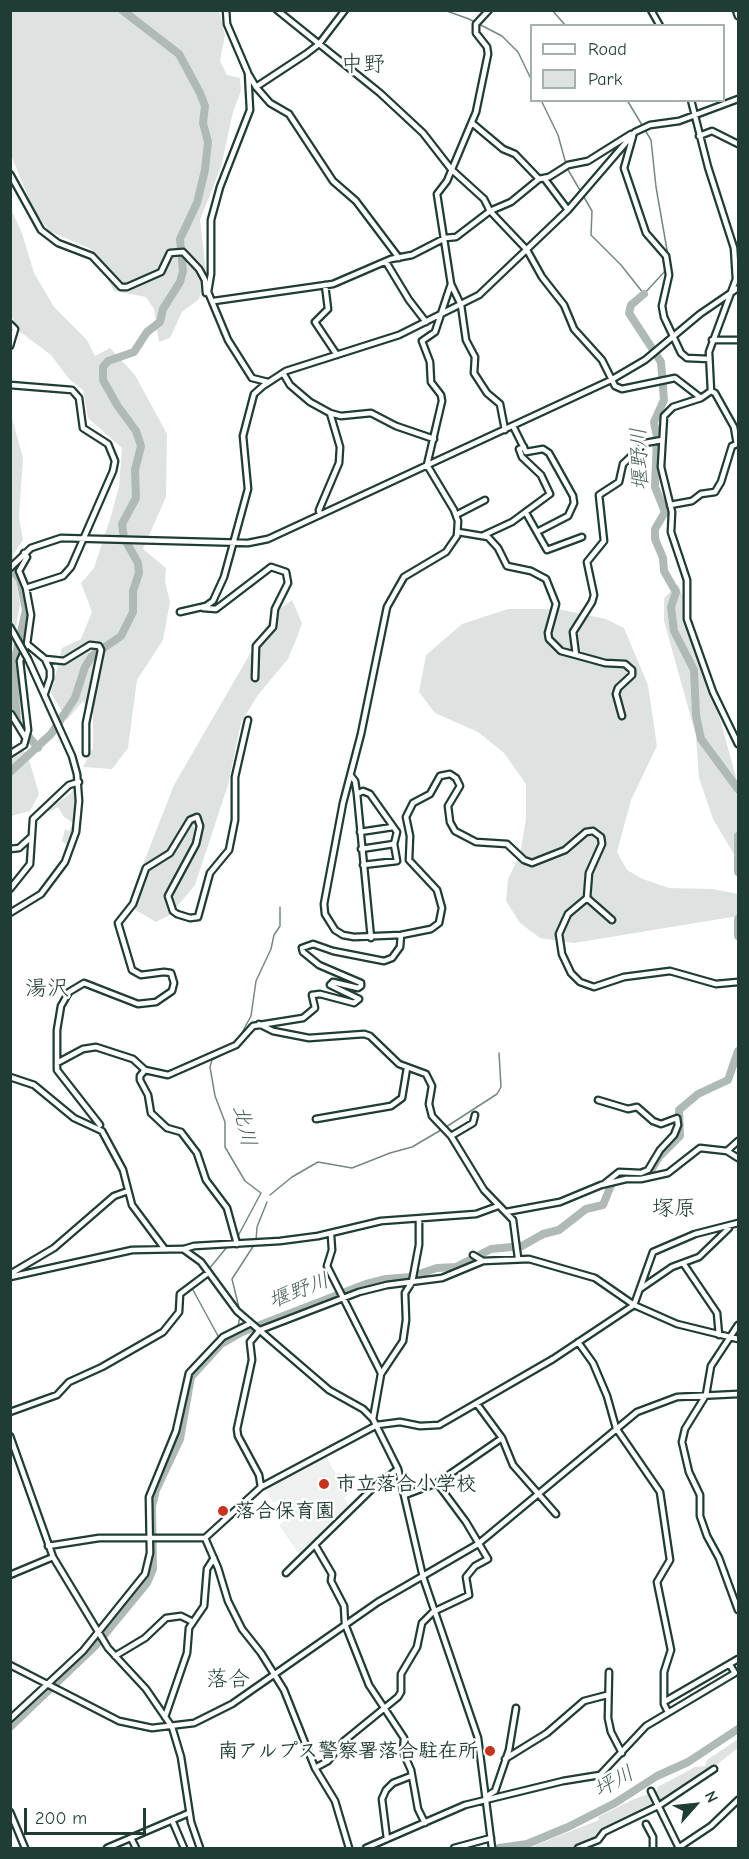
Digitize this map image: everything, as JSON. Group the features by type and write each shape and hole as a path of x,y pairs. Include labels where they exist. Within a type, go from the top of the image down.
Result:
{"street":[{"path":"226,10 227,24 256,87 270,103 290,114 333,181 366,214 378,233 384,236 399,258"},
{"path":"277,10 380,93 423,133 452,169 484,199 490,211 527,250 542,277 564,305 574,329 602,360 615,386 622,389 660,380 679,379 701,398"},
{"path":"256,87 319,44 345,10"},
{"path":"489,10 477,23 476,33 487,47 488,64 472,123 447,181 437,194 451,284 461,305 466,340 475,357 474,373 487,393 500,404 505,430"},
{"path":"651,10 659,24"},
{"path":"736,10 738,16"},
{"path":"210,296 210,220 220,187 250,110 248,73"},
{"path":"213,301 325,285 386,262 412,255 445,238 456,237 490,211 511,202 542,178 566,166 588,161 643,128 694,116 738,99"},
{"path":"691,102 699,136 734,248 736,279 712,340 709,359 711,391"},
{"path":"472,123 503,149 515,154 542,178 568,210"},
{"path":"699,136 712,131 738,144"},
{"path":"201,608 213,601 218,591 242,519 248,489 243,436 254,394 283,373 399,335 461,305 490,287 584,194 635,132"},
{"path":"635,132 624,168 646,233 662,250 667,266 662,306 664,317 677,347 687,358 709,359"},
{"path":"10,174 41,230 58,243 92,256 122,286 127,287 161,272 165,267 167,255 173,252 183,252 199,269 205,280 206,293 213,301 228,340 252,378 268,382"},
{"path":"386,262 409,300 426,322"},
{"path":"451,284 435,332 422,341 430,362 431,382 441,395 442,401 428,465 456,515 458,532 455,542 446,552 409,572 393,593 376,651 330,873 325,914 328,923 343,935 371,938 431,929 439,924 443,915 437,890 409,860 410,836 406,817 412,803 430,794 438,778 445,774 456,778 460,786 448,806 452,827 476,842 507,844 524,860 537,862 565,850 586,832 593,831 599,834 602,840 589,873 587,898 568,914 559,934 562,954 571,972 580,982 594,987 624,977 670,971 716,984 738,982"},
{"path":"325,285 328,309 315,322 337,355"},
{"path":"10,568 24,553 51,539 84,537 233,543 268,539 611,380 649,357 731,291 738,288"},
{"path":"10,324 15,329 10,346"},
{"path":"712,340 738,340"},
{"path":"283,373 290,385 310,402 330,413 341,416 371,413 396,426 434,439"},
{"path":"10,385 72,390 79,398 83,428 108,444 112,452 113,471 67,573 26,588"},
{"path":"711,391 701,398 679,404 668,411 662,423 661,467 670,505 671,532 687,580 687,619 713,692 738,744"},
{"path":"670,505 692,501 700,494 715,492 721,482 732,446 738,444 734,427 715,393 711,391"},
{"path":"320,515 319,510 339,463 340,447 330,413"},
{"path":"513,426 529,453 543,449 549,453 573,496 574,503 568,516 537,532"},
{"path":"576,655 573,632 594,595 587,562 604,542 599,495 619,482 623,464 645,442 661,440"},
{"path":"484,535 526,513 549,494 541,476 522,457 519,449 524,447"},
{"path":"456,515 485,500"},
{"path":"526,513 547,550 582,537"},
{"path":"458,532 484,535 494,542 507,566 531,571 546,579 556,604 548,633 549,639 561,651 605,663 625,664 632,670 632,675 618,688 616,694 622,716"},
{"path":"10,754 24,745 28,730 20,661 27,644 31,615 20,571 27,557 24,553"},
{"path":"180,612 201,608 216,609 271,567 286,572 288,583 274,609 273,627 256,646 255,678"},
{"path":"11,913 41,894 65,862 76,832 79,782 72,756 45,693 12,631"},
{"path":"27,644 45,659 64,661 90,645 100,648 87,723 86,753"},
{"path":"45,659 50,678 45,693"},
{"path":"11,714 25,736"},
{"path":"100,1125 60,1074 57,1063 61,1006 72,988 84,983 92,984 121,999 138,1004 156,1002 167,996 174,988 174,978 171,973 141,975 132,970 118,923 133,904 146,868 170,853 190,820 196,817 200,826 196,844 168,896 169,904 177,914 190,918 198,917 210,873 229,850 235,820 235,777 248,720"},
{"path":"351,776 355,781 357,794 371,938"},
{"path":"10,889 30,864 31,823 35,816 69,785 79,782"},
{"path":"357,794 363,791 370,794 397,835 394,844 397,861 363,865"},
{"path":"360,832 393,827"},
{"path":"10,849 19,848 30,838"},
{"path":"361,849 394,844"},
{"path":"587,898 612,920"},
{"path":"57,1063 83,1049 96,1047 134,1059 145,1070 168,1075 236,1046 248,1029 259,1024 293,1022 303,1018 315,1008 311,997 315,994 354,1003 359,999 330,985 333,982 358,988 361,983 320,965 303,952 304,946 313,944 333,951 384,961 392,958 400,947 401,935"},
{"path":"259,1024 273,1031 302,1037 328,1039 364,1034 370,1036 399,1064 426,1074 432,1086 429,1104 432,1116 451,1136 484,1190 513,1220 518,1258"},
{"path":"316,1119 391,1106 402,1098 407,1068"},
{"path":"145,1070 140,1080 148,1095 151,1113 167,1128 181,1132 191,1144 207,1180 227,1208 237,1244"},
{"path":"10,1084 13,1078 34,1085 74,1118 102,1131 123,1170 128,1191 139,1217 164,1248"},
{"path":"597,1100 628,1109 637,1107 653,1121 661,1124 677,1118 674,1135 660,1150 648,1170 641,1173 625,1171 615,1174 605,1184"},
{"path":"451,1136 473,1123 475,1114"},
{"path":"728,1151 738,1141"},
{"path":"506,1212 560,1202 613,1182 668,1173 700,1148 728,1151 738,1158"},
{"path":"625,1171 631,1178"},
{"path":"10,1276 54,1248 114,1196 128,1191"},
{"path":"10,1276 132,1250 183,1249 194,1246 255,1243 331,1234 381,1221 476,1214 498,1206"},
{"path":"373,1419 381,1374 403,1341 405,1293 412,1282 419,1245 419,1220"},
{"path":"48,1546 82,1539 205,1538 261,1487 377,1425 400,1422 420,1426 440,1425 477,1404 634,1305 653,1252 695,1234 738,1223"},
{"path":"640,1289 672,1267 699,1257 731,1226"},
{"path":"331,1234 332,1250 327,1266 381,1374"},
{"path":"183,1249 201,1262 223,1295 252,1323 329,1390 363,1408 377,1425 398,1469 433,1612 478,1738 488,1797 492,1848"},
{"path":"473,1255 483,1261"},
{"path":"261,1487 259,1475 238,1436 237,1429 252,1360 250,1342 259,1329 344,1297 387,1285 442,1278 483,1261 518,1258 583,1273 634,1305 676,1324 738,1339"},
{"path":"683,1263 717,1313 719,1335"},
{"path":"10,1413 57,1395 69,1382 102,1367 163,1332 179,1312 180,1294 208,1273"},
{"path":"10,1719 48,1685 99,1633 145,1574 149,1539 149,1497 176,1431 189,1373 223,1337 252,1323"},
{"path":"738,1325 711,1366 706,1395 685,1429 683,1449 700,1495 700,1516 707,1536 719,1558 738,1611"},
{"path":"578,1342 593,1363 607,1396 615,1428 660,1491 670,1560 657,1582 671,1650 664,1672 664,1702 668,1712"},
{"path":"10,1665 119,1721 144,1727 172,1727 194,1723 216,1714 345,1624 478,1544 637,1412 658,1402 677,1397 738,1394"},
{"path":"477,1404 502,1438 513,1465 556,1514"},
{"path":"10,1436 53,1557 103,1641 146,1689 172,1727 183,1765 189,1813 200,1848"},
{"path":"405,1496 436,1484 502,1438"},
{"path":"286,1572 374,1487 398,1469"},
{"path":"315,1768 328,1761 344,1741 386,1709 401,1692 401,1674 417,1647 422,1623 433,1612 469,1595 466,1577 475,1566 488,1559 466,1522 436,1484"},
{"path":"205,1538 228,1601 242,1629 261,1653 284,1690 315,1768 334,1801 349,1848"},
{"path":"315,1545 332,1574 332,1581 344,1606 345,1624 369,1686 404,1738 403,1752 418,1809 425,1823"},
{"path":"10,1575 53,1557"},
{"path":"165,1717 183,1669 189,1628 204,1606 207,1569 214,1558"},
{"path":"115,1656 145,1638 166,1618 181,1616 193,1622"},
{"path":"664,1702 738,1659"},
{"path":"366,1848 488,1797 563,1781 591,1778 609,1767 646,1726 735,1673 730,1665"},
{"path":"609,1672 611,1732 622,1753"},
{"path":"505,1759 547,1733 584,1701 608,1695"},
{"path":"488,1797 495,1791 512,1739 512,1719 516,1708"},
{"path":"578,1848 598,1840 604,1832 660,1805 714,1769"},
{"path":"387,1839 383,1814 384,1794 388,1786 411,1776"},
{"path":"651,1791 660,1805 662,1815 673,1831 678,1848 711,1826 738,1800"},
{"path":"10,1812 25,1848"},
{"path":"107,1848 189,1813"},
{"path":"172,1821 184,1848"},
{"path":"646,1824 653,1838 653,1848"},
{"path":"131,1838 136,1848"},
{"path":"454,1848 491,1839"}],"shaded area":[{"path":"326,1457 336,1474 340,1472 352,1491 344,1498 351,1509 301,1557 279,1525 287,1519 278,1501 273,1503 265,1487"}],"green space":[{"path":"10,11 219,11 225,35 220,61 227,75 240,78 241,91 233,112 221,167 200,220 206,272 199,299 182,312 170,338 159,342 154,309 146,297 114,291 91,249 49,231 33,209 11,155"},
{"path":"10,207 22,233 34,273 54,307 87,340 95,356 110,348 135,375 167,434 166,497 143,549 166,568 165,581 170,602 163,640 137,680 128,748 112,769 83,767 93,748 93,714 83,701 67,720 51,693 62,648 81,639 92,612 81,583 94,568 111,516 119,487 122,448 88,418 83,390 69,379 51,355 19,331 11,315"},
{"path":"11,414 23,458 19,517 23,540 13,555 20,604 11,655"},
{"path":"678,584 694,625 738,784 738,861 713,819 699,778 696,736 664,621 664,598"},
{"path":"292,600 302,623 298,635 288,659 258,695 241,722 228,785 195,885 170,915 156,922 134,909 131,895 174,785 273,614"},
{"path":"508,609 558,609 606,619 624,628 648,685 657,746 631,800 617,852 627,870 643,879 669,888 713,889 738,894 738,916 574,943 540,938 520,923 506,901 508,879 520,854 526,819 526,784 504,753 478,732 435,713 419,692 426,655 462,624"},
{"path":"10,660 19,683 21,714 11,719"},
{"path":"10,742 27,753 39,794 30,811 11,816"},
{"path":"75,786 77,788 77,818 70,847 62,841 65,829 69,831 73,823 64,817 58,807 49,812 48,809 70,794"},
{"path":"738,1739 738,1748 710,1770 657,1804 601,1832 597,1840 575,1848 529,1848 599,1820 598,1817 658,1790 657,1787 695,1767 705,1766 707,1760"}],"waterway":[{"path":"10,772 51,734 75,698 85,667 92,656 121,636 133,612 133,591 139,573 138,563 124,538 122,524 136,498 135,470 141,446 136,431 117,405 103,380 103,367 108,361 134,352 147,332 160,322 163,309 180,282 183,271 180,239 197,203 205,170 208,142 203,123 205,106 200,93 179,54 122,10"},
{"path":"444,10 469,19 502,36 518,52 530,77"},
{"name":"堰野川","path":"552,10 564,24"},
{"path":"542,102 558,135 566,164"},
{"name":"堰野川","path":"628,102 651,140 656,187 670,267"},
{"path":"567,168 592,211 591,235 621,265 644,294 666,270"},
{"name":"堰野川","path":"644,294 631,305 629,313 661,362 664,400 654,422 657,437 655,487 665,512 655,529 655,539 663,558 664,571 676,592 671,607 674,631 694,670 696,715 701,739 738,789"},
{"path":"10,568 20,579 26,610 13,667 17,722 38,748"},
{"name":"堰野川","path":"738,836 738,872"},
{"name":"北川","path":"239,1038 251,1016 256,981 271,949 274,935 280,926 280,907"},
{"name":"堰野川","path":"738,919 738,936"},
{"name":"堰野川","path":"10,1727 96,1645 147,1583 153,1569 152,1506 156,1490 180,1439 191,1377 221,1344 242,1332 366,1284 410,1277 437,1268 456,1267 491,1249 522,1246 543,1234 559,1230 586,1209 603,1205 614,1178 622,1174 649,1174 659,1157 680,1136 679,1110 698,1094 728,1080 738,1051"},
{"name":"北川","path":"225,1053 212,1060 210,1067 215,1096 225,1122 225,1147 245,1181 261,1193 238,1236"},
{"path":"446,1127 497,1094 501,1087 499,1053"},
{"path":"270,1195 292,1177 318,1162 352,1168 412,1147 441,1130"},
{"path":"256,1241 257,1227 267,1202"},
{"path":"239,1308 232,1279 254,1245"},
{"name":"北川","path":"209,1269 227,1247"},
{"name":"北川","path":"193,1290 218,1336"},
{"path":"238,1326 240,1317"},
{"name":"坪川","path":"499,1848 527,1844 568,1827 615,1803 657,1776 688,1762 738,1729"}],"place":[{"name":"市立落合小学校","path":"324,1484"},
{"name":"落合保育園","path":"223,1511"},
{"name":"南アルプス警察署落合駐在所","path":"490,1751"}],"district":[{"name":"中野","path":"363,65"},
{"name":"湯沢","path":"47,989"},
{"name":"塚原","path":"674,1209"},
{"name":"落合","path":"228,1680"}]}
